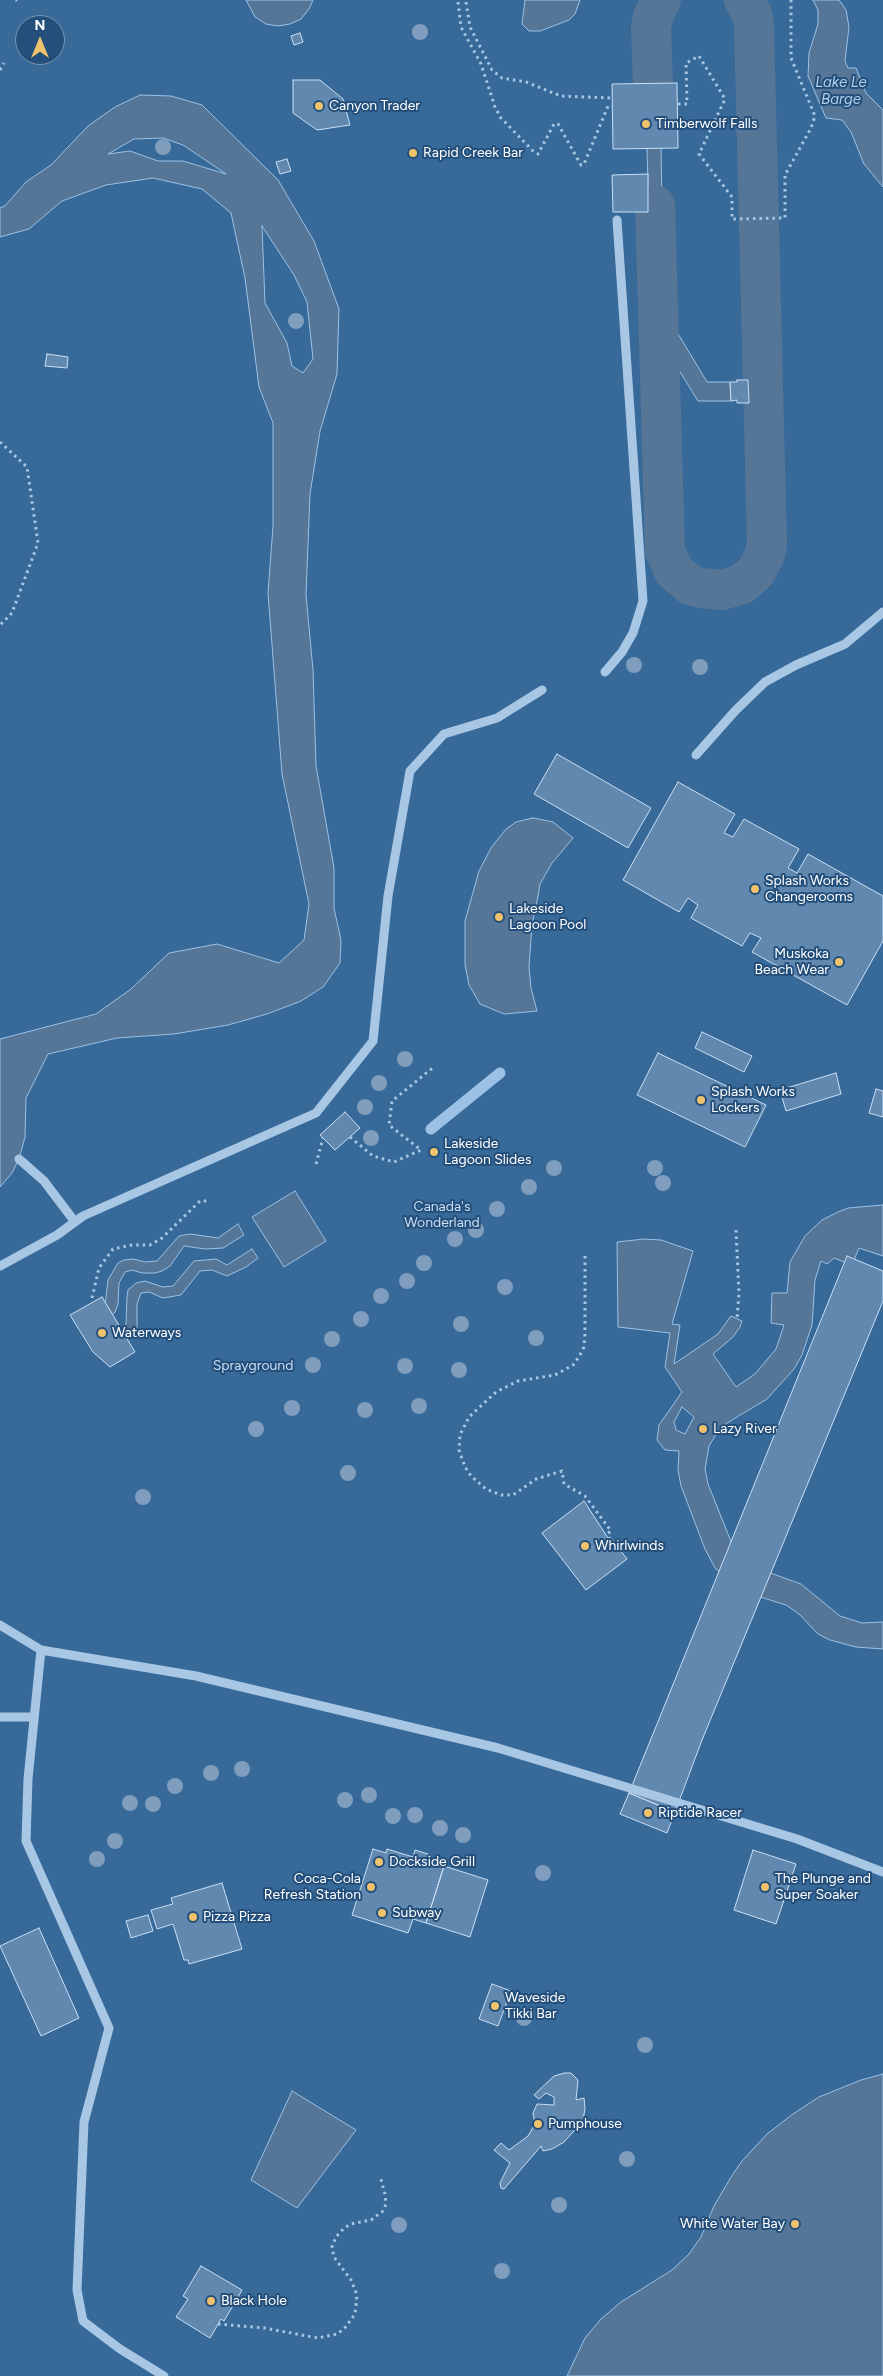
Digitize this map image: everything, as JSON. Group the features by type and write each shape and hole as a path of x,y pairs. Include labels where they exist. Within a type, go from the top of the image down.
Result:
{"lane":[{"path":"605,672 622,652 633,633 642,601 617,220"},
{"path":"696,754 735,711 765,682 796,665 845,644 883,612"},
{"path":"0,1266 57,1235 83,1216 316,1113 373,1041 388,896 410,772 444,734 497,718 542,690"},
{"path":"20,1159 44,1181 75,1222"},
{"path":"0,1625 41,1650 196,1676 498,1748 797,1839 883,1872"},
{"path":"41,1650 28,1779 26,1841 109,2028 84,2122 77,2290 83,2321 120,2350 164,2376"},
{"path":"0,1718 34,1717"}],"path":[{"path":"678,104 687,104 686,62 699,56 725,99 699,154 732,197 732,219 785,218 785,175 811,128 815,116 791,58 791,0"},
{"path":"458,2 461,27 481,64 494,107 501,118 534,152 538,154 554,124 558,124 581,165 584,164 608,106 613,106"},
{"path":"466,2 470,27 492,70 502,78 526,82 561,96 612,98"},
{"path":"0,70 4,62"},
{"path":"0,442 27,467 38,543 12,613 0,625"},
{"path":"350,1137 373,1156 394,1162 421,1150 389,1125 392,1101 435,1066"},
{"path":"316,1164 323,1138"},
{"path":"92,1298 99,1268 114,1249 132,1245 150,1245 162,1238 200,1201 207,1201"},
{"path":"736,1230 739,1293 737,1319"},
{"path":"585,1256 585,1333 584,1348 579,1357 573,1365 555,1375 518,1381 492,1396 469,1417 460,1435 459,1450 464,1467 471,1476 486,1489 501,1495 513,1495 536,1479 562,1471 564,1484 585,1496 611,1531 606,1535"},
{"path":"218,2324 264,2328 318,2338 332,2335 344,2329 355,2314 357,2295 351,2280 334,2257 332,2247 336,2237 344,2228 352,2224 371,2220 383,2211 386,2204 380,2176"}],"green space":[{"name":"Canada's Wonderland","path":"0,0 883,0 883,2376 0,2376"}],"water":[{"path":"246,0 313,0 301,19 290,24 278,26 266,24 255,17"},
{"path":"525,0 580,0 575,14 569,20 540,31 529,31 522,24"},
{"name":"Lake Le Barge","path":"813,0 839,0 846,10 849,27 845,61 848,68 856,68 866,93 883,110 883,187 864,164 851,132 842,120 826,118 808,76 809,53 818,24 818,10"},
{"path":"140,95 171,96 202,105 278,180 314,241 339,309 337,374 320,431 310,494 306,595 313,670 316,766 334,868 334,908 341,940 340,963 323,987 301,1001 267,1014 228,1025 174,1034 117,1038 48,1054 26,1098 25,1137 19,1159 12,1173 0,1187 0,1039 96,1014 131,989 169,953 217,944 279,963 304,940 309,904 282,774 268,593 273,526 273,423 259,387 245,278 231,213 202,189 153,178 106,185 62,201 29,229 0,237 0,208 5,206 26,182 51,165 88,126 115,107","holes":["163,138 183,145 226,174 183,161 158,161 130,151 108,154 134,139","262,226 294,275 307,302 313,359 303,373 292,366 287,343 265,303"]},
{"path":"647,148 661,148 663,261 650,261"},
{"path":"677,321 677,332 707,382 730,382 731,401 698,401 677,367 674,367 674,388 650,388 649,322"},
{"name":"Lakeside Lagoon Pool","path":"533,818 553,822 573,838 552,863 540,884 532,925 529,967 531,988 537,1011 504,1014 480,1004 469,985 465,965 465,921 479,871 491,848 506,829 516,822"},
{"path":"295,1191 326,1241 284,1267 252,1217"},
{"name":"Lazy River","path":"883,1205 883,1256 859,1248 852,1265 834,1258 827,1264 821,1261 815,1280 812,1325 802,1355 794,1369 767,1399 727,1423 718,1431 709,1446 705,1469 708,1484 734,1549 751,1566 801,1584 840,1616 862,1623 883,1622 883,1649 856,1647 830,1640 818,1634 799,1614 786,1605 738,1590 715,1568 705,1549 681,1486 678,1470 679,1451 665,1450 657,1440 659,1425 682,1392 665,1367 670,1333 618,1327 617,1242 644,1239 661,1240 693,1251 672,1324 680,1325 674,1364 718,1334 731,1316 742,1321 740,1327 733,1337 713,1354 736,1387 755,1374 776,1349 784,1325 771,1323 772,1293 787,1293 790,1262 805,1236 822,1220 848,1208","holes":["682,1407 694,1417 685,1434 676,1430 674,1422"]},
{"path":"238,1224 244,1235 223,1248 205,1249 184,1246 170,1266 162,1271 142,1273 132,1270 125,1272 119,1283 118,1304 115,1312 112,1315 105,1306 108,1280 118,1263 133,1259 145,1262 157,1261 179,1236 190,1234 218,1238"},
{"path":"252,1249 258,1258 246,1267 227,1276 212,1270 200,1271 181,1295 163,1298 149,1292 141,1293 137,1304 137,1329 129,1337 118,1343 112,1333 122,1329 126,1324 128,1290 136,1283 145,1281 163,1287 173,1286 194,1261 216,1259 227,1265"},
{"name":"White Water Bay","path":"883,2074 883,2376 567,2376 585,2338 601,2319 621,2302 672,2270 689,2254 701,2237 714,2206 731,2177 742,2161 767,2134 819,2097 861,2080"},
{"path":"292,2091 356,2130 297,2208 251,2180"}],"building":[{"path":"300,33 303,42 294,45 291,36"},
{"name":"Canyon Trader","path":"293,80 320,80 343,99 350,125 317,130 293,113"},
{"name":"Timberwolf Falls","path":"677,83 678,148 613,149 612,84"},
{"path":"287,159 291,171 280,174 276,162"},
{"path":"648,174 648,212 613,212 612,175"},
{"path":"47,354 68,357 67,368 45,366"},
{"path":"737,380 748,380 749,403 737,403 737,400 731,401 730,382 737,382"},
{"path":"557,754 651,808 628,848 534,794"},
{"name":"Splash Works Changerooms","path":"678,782 735,814 724,833 733,837 744,819 799,849 788,868 797,873 808,854 883,896 883,941 847,1005 752,952 761,938 750,933 742,946 691,918 698,905 688,898 679,912 623,880"},
{"path":"702,1032 752,1056 744,1072 695,1048"},
{"name":"Splash Works Lockers","path":"658,1053 766,1105 745,1147 637,1095"},
{"path":"836,1073 841,1094 786,1111 780,1090"},
{"path":"876,1089 883,1091 883,1117 869,1113"},
{"path":"345,1112 360,1128 335,1150 320,1135"},
{"path":"847,1256 883,1271 883,1301 702,1740 675,1812 629,1793"},
{"name":"Waterways","path":"102,1297 135,1352 110,1367 93,1352 70,1315"},
{"name":"Whirlwinds","path":"584,1501 608,1538 610,1537 627,1559 586,1590 542,1533"},
{"name":"Riptide Racer","path":"629,1793 675,1812 667,1833 620,1814"},
{"path":"373,1849 386,1853 387,1849 413,1857 415,1850 431,1855 429,1861 444,1866 426,1923 413,1919 408,1933 352,1915"},
{"name":"The Plunge and Super Soaker","path":"753,1850 796,1864 776,1924 734,1910"},
{"path":"444,1866 488,1880 470,1937 426,1923"},
{"name":"Pizza Pizza","path":"222,1883 242,1949 189,1964 188,1960 184,1960 173,1924 157,1929 151,1910 173,1904 171,1898"},
{"path":"148,1915 153,1931 131,1938 126,1921"},
{"path":"39,1928 79,2018 41,2036 0,1946"},
{"name":"Waveside Tikki Bar","path":"492,1984 511,1991 498,2026 479,2019"},
{"path":"571,2073 578,2080 576,2100 584,2098 583,2121 564,2142 552,2149 543,2151 541,2146 504,2189 501,2188 500,2183 510,2163 494,2150 501,2143 509,2150 528,2136 535,2124 533,2113 537,2104 554,2105 554,2097 546,2093 539,2099 534,2095 554,2076"},
{"name":"Black Hole","path":"201,2266 242,2290 224,2321 221,2319 210,2338 176,2317 188,2299 183,2296"}],"waterway":[{"path":"653,84 651,28 653,17 661,0"},
{"path":"655,205 665,551 674,571 690,585 722,590 742,584 756,572 765,554 767,544 754,25 752,14 744,0"},
{"path":"431,1129 500,1073"}],"place":[{"name":"Canyon Trader","path":"319,106"},
{"name":"Timberwolf Falls","path":"646,124"},
{"name":"Rapid Creek Bar","path":"413,153"},
{"name":"Splash Works Changerooms","path":"755,889"},
{"name":"Lakeside Lagoon Pool","path":"499,917"},
{"name":"Muskoka Beach Wear","path":"839,962"},
{"name":"Splash Works Lockers","path":"701,1100"},
{"name":"Lakeside Lagoon Slides","path":"434,1152"},
{"name":"Waterways","path":"102,1333"},
{"name":"Lazy River","path":"703,1429"},
{"name":"Whirlwinds","path":"585,1546"},
{"name":"Riptide Racer","path":"648,1813"},
{"name":"Dockside Grill","path":"379,1862"},
{"name":"Coca-Cola Refresh Station","path":"371,1887"},
{"name":"The Plunge and Super Soaker","path":"765,1887"},
{"name":"Subway","path":"382,1913"},
{"name":"Pizza Pizza","path":"193,1917"},
{"name":"Waveside Tikki Bar","path":"495,2006"},
{"name":"Pumphouse","path":"538,2124"},
{"name":"White Water Bay","path":"795,2224"},
{"name":"Black Hole","path":"211,2301"}],"park label":[{"name":"Sprayground","path":"253,1366"}]}
